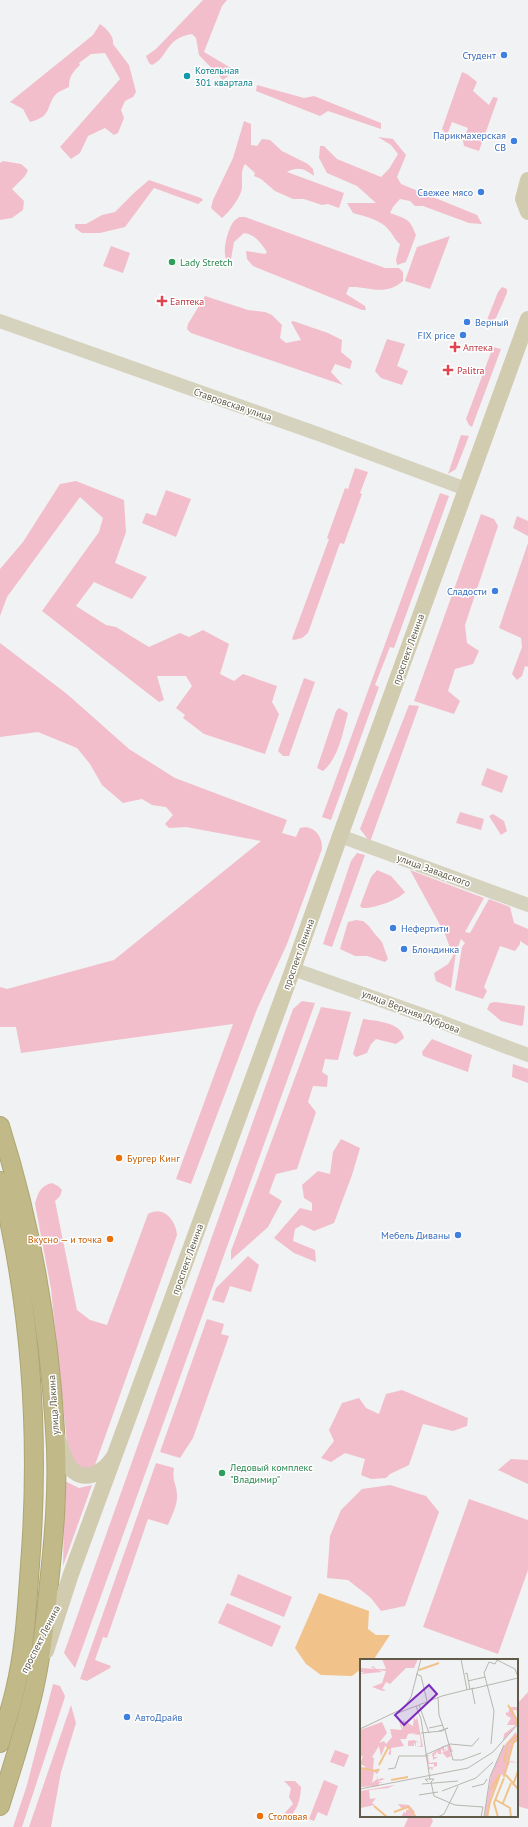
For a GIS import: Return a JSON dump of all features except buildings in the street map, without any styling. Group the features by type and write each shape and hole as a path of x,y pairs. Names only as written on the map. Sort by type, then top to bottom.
{"highway":[{"name":"улица Лакина","path":"0,1126 13,1166 36,1268 50,1370 56,1431 55,1514 58,1588 44,1630 34,1689 0,1806"},
{"name":"улица Лакина","path":"0,1181 22,1288 30,1356 34,1472 34,1516 23,1646 15,1690 0,1743"}],"main road":[{"path":"528,180 523,199 528,212"},
{"name":"проспект Ленина","path":"15,1690 40,1652 58,1588 60,1588 72,1574 528,319"},
{"path":"56,1431 67,1462 76,1473 82,1475 94,1475 101,1472 108,1465 118,1450"},
{"path":"31,1562 39,1580 58,1588"},
{"path":"31,1562 33,1634 40,1652"}],"street":[{"name":"Ставровская улица","path":"0,321 321,435 466,489"},
{"name":"улица Завадского","path":"340,836 528,905"},
{"name":"улица Верхняя Дуброва","path":"293,969 431,1018 528,1055"}],"shaded area":[{"path":"203,0 227,0 222,6 204,52 231,68 231,74 223,80 199,55 196,38 192,34 183,36 172,44 157,62 152,65 149,63 146,56 156,49"},
{"path":"100,24 110,33 113,44 129,65 136,92 133,97 125,101 121,110 124,118 118,133 114,135 105,128 88,136 80,153 71,159 60,147 120,79 105,53 91,54 79,63 80,65 73,72 69,87 57,93 53,97 48,110 43,117 38,120 30,122 23,109 10,102 93,35"},
{"path":"462,72 477,82 473,91 489,105 493,97 498,98 479,151 464,146 463,141 468,128 452,122 447,135 442,129"},
{"path":"257,85 304,98 314,96 381,123 381,129 328,111 320,116 256,91"},
{"path":"244,121 251,124 251,145 257,146 262,139 270,140 282,151 308,164 313,169 314,176 301,169 295,169 287,172 344,193 339,208 328,204 322,205 304,199 293,199 275,191 261,179 254,176 255,173 245,164 242,171 241,192 233,206 222,218 211,208 213,200 233,158"},
{"path":"378,137 393,139 406,155 397,177 401,184 477,215 482,224 469,223 423,206 415,206 410,201 400,199 390,213 407,220 412,226 416,235 406,262 397,265 396,260 400,244 390,231 377,221 353,213 347,203 376,203 357,186 327,173 319,158 320,146 324,146 337,159 381,177 389,169 398,154 391,145"},
{"path":"3,161 21,164 28,170 25,176 12,189 24,201 23,210 12,218 0,220 0,163"},
{"path":"149,180 203,200 198,204 154,188 125,227 100,233 82,233 75,228 75,224 86,224 102,215 115,212"},
{"path":"239,217 245,217 385,268 399,268 403,272 403,281 390,289 384,290 349,287 346,294 365,306 366,310 362,310 253,266 247,259 246,251 265,254 267,252 252,235 244,233 234,242 231,259 228,261 225,254 227,238 234,221"},
{"path":"450,236 430,289 405,281 417,247"},
{"path":"111,246 130,253 123,273 103,266"},
{"path":"502,287 507,289 507,293 496,318 489,322 487,320 498,292"},
{"path":"205,296 248,310 265,312 272,315 282,325 280,338 286,343 301,340 291,322 293,321 328,333 342,340 341,352 352,361 350,369 335,364 331,372 343,385 191,333 187,329 188,324"},
{"path":"387,339 405,344 397,366 408,371 402,385 381,378 375,371"},
{"path":"493,347 501,349 472,427 466,419"},
{"path":"461,435 469,436 456,469 448,474"},
{"path":"355,468 368,472 360,493 362,494 344,544 340,543 308,633 302,638 294,640 292,639 329,539 327,538 345,488 348,489"},
{"path":"76,481 124,500 126,532 115,563 147,577 132,599 94,582 76,606 106,625 116,627 149,647 180,633 189,637 203,630 229,644 220,674 234,681 243,674 277,686 272,702 279,714 265,754 204,734 183,718 185,715 176,708 192,686 186,676 157,676 164,700 159,702 42,611 99,532 103,518 80,497 7,597 0,616 0,569 23,542 60,484"},
{"path":"166,490 191,499 176,537 142,523 146,513 156,516"},
{"path":"440,493 449,496 394,648 390,647 375,685 379,687 331,820 322,817"},
{"path":"481,514 494,519 498,526 465,625 467,643 479,651 473,664 455,669 448,691 460,701 454,714 414,701"},
{"path":"517,516 528,521 528,536 513,528"},
{"path":"528,543 528,667 525,666 522,676 517,680 512,674 522,647 521,638 499,628"},
{"path":"0,643 67,694 129,749 175,778 287,820 282,833 296,837 300,828 305,827 313,829 321,840 322,849 287,944 257,1009 191,1184 176,1179 233,1024 21,1053 16,1027 0,1027 0,987 7,989 114,960 261,841 186,827 169,828 165,824 173,815 166,807 152,805 142,799 123,803 102,785 90,764 77,748 38,732 0,737"},
{"path":"304,678 315,682 289,756 283,756 278,751"},
{"path":"409,705 419,706 370,842 360,829"},
{"path":"339,708 348,713 337,752 323,771 317,768 336,711"},
{"path":"487,768 508,776 502,793 481,785"},
{"path":"460,812 484,819 481,830 456,823"},
{"path":"493,814 504,821 507,831 501,835 489,816"},
{"path":"357,853 365,855 332,947 323,944 351,861"},
{"path":"377,870 391,876 405,892 397,898 385,903 362,908 360,906 371,877"},
{"path":"410,870 484,898 465,932 470,933 489,899 510,907 514,923 528,929 528,946 520,941 520,944 515,951 500,946 484,987 487,991 483,999 455,990 462,947 465,943 461,939 456,952 451,988 436,981 434,973 448,964 453,956 445,934"},
{"path":"356,920 363,921 369,926 382,942 388,959 385,962 367,956 355,956 340,949 348,922"},
{"path":"302,1001 315,1003 75,1668 64,1653 293,1009"},
{"path":"495,1002 525,1006 523,1025 521,1026 501,1021 487,1009 490,1003"},
{"path":"321,1007 351,1012 338,1060 325,1059 322,1072 328,1076 327,1087 313,1086 308,1102 316,1112 297,1169 276,1174 269,1193 282,1201 268,1227 231,1260 231,1251"},
{"path":"363,1019 393,1025 402,1033 404,1038 396,1044 376,1039 371,1044 367,1053 356,1057 353,1054"},
{"path":"432,1039 472,1055 468,1072 423,1056 422,1052"},
{"path":"513,1064 528,1069 528,1083 512,1077"},
{"path":"341,1139 360,1148 352,1175 334,1223 314,1231 302,1225 295,1229 293,1241 315,1250 316,1262 294,1253 274,1238 300,1208 312,1211 312,1203 304,1198 302,1185 318,1171 330,1174 333,1152"},
{"path":"52,1183 62,1190 60,1196 55,1201 77,1310 90,1320 107,1325 148,1214 159,1211 164,1213 174,1224 177,1235 95,1465 90,1469 84,1470 74,1463 67,1443 51,1289 35,1204 40,1190"},
{"path":"248,1256 259,1265 251,1292 230,1286 224,1303 212,1300 216,1288"},
{"path":"207,1319 224,1324 221,1334 229,1336 193,1438 180,1458 160,1452"},
{"path":"402,1390 468,1418 467,1426 453,1431 423,1424 409,1465 390,1474 386,1478 371,1479 361,1475 365,1459 345,1453 331,1462 321,1458 334,1441 329,1430 342,1403 359,1398 366,1408 379,1414 386,1394"},
{"path":"511,1459 528,1460 528,1484 498,1470"},
{"path":"156,1463 174,1468 173,1476 177,1490 177,1502 168,1525 148,1519 107,1638 103,1637 95,1660 111,1666 110,1668 87,1681 80,1679"},
{"path":"65,1481 79,1488 92,1485 63,1566"},
{"path":"390,1485 426,1496 439,1512 405,1606 381,1611 371,1598 348,1580 327,1578 330,1536 341,1510 362,1489"},
{"path":"469,1499 528,1520 528,1570 498,1654 423,1627"},
{"path":"238,1574 292,1597 284,1617 230,1595"},
{"path":"319,1593 369,1611 368,1629 376,1635 390,1635 374,1659 360,1659 360,1670 352,1676 321,1675 306,1664 295,1648"},
{"path":"227,1603 281,1626 272,1647 218,1623"},
{"path":"53,1684 60,1686 65,1696 64,1700 22,1827 13,1827 27,1785"},
{"path":"528,1692 528,1809 518,1806 518,1703"},
{"path":"71,1705 76,1723 61,1772 51,1827 29,1827"},
{"path":"335,1750 349,1755 344,1767 330,1762"},
{"path":"324,1780 338,1786 327,1816 318,1812 314,1821 309,1819"},
{"path":"284,1781 295,1781 301,1787 300,1798 297,1806 286,1822 282,1816 293,1804 289,1797 291,1788"},
{"path":"409,1817 431,1817 433,1821 430,1827 404,1827"}],"place":[{"name":"Студент","path":"504,55"},
{"name":"Котельная 301 квартала","path":"187,76"},
{"name":"Парикмахерская СВ","path":"514,141"},
{"name":"Свежее мясо","path":"481,192"},
{"name":"Lady Stretch","path":"172,262"},
{"name":"Еаптека","path":"162,301"},
{"name":"Верный","path":"467,322"},
{"name":"FIX price","path":"463,335"},
{"name":"Аптека","path":"455,347"},
{"name":"Palitra","path":"448,370"},
{"name":"Сладости","path":"495,591"},
{"name":"Нефертити","path":"393,928"},
{"name":"Блондинка","path":"404,949"},
{"name":"Бургер Кинг","path":"119,1158"},
{"name":"Мебель Диваны","path":"458,1235"},
{"name":"Вкусно — и точка","path":"110,1239"},
{"name":"Ледовый комплекс \"Владимир\"","path":"222,1473"},
{"name":"АвтоДрайв","path":"127,1717"},
{"name":"Столовая","path":"260,1816"}]}
